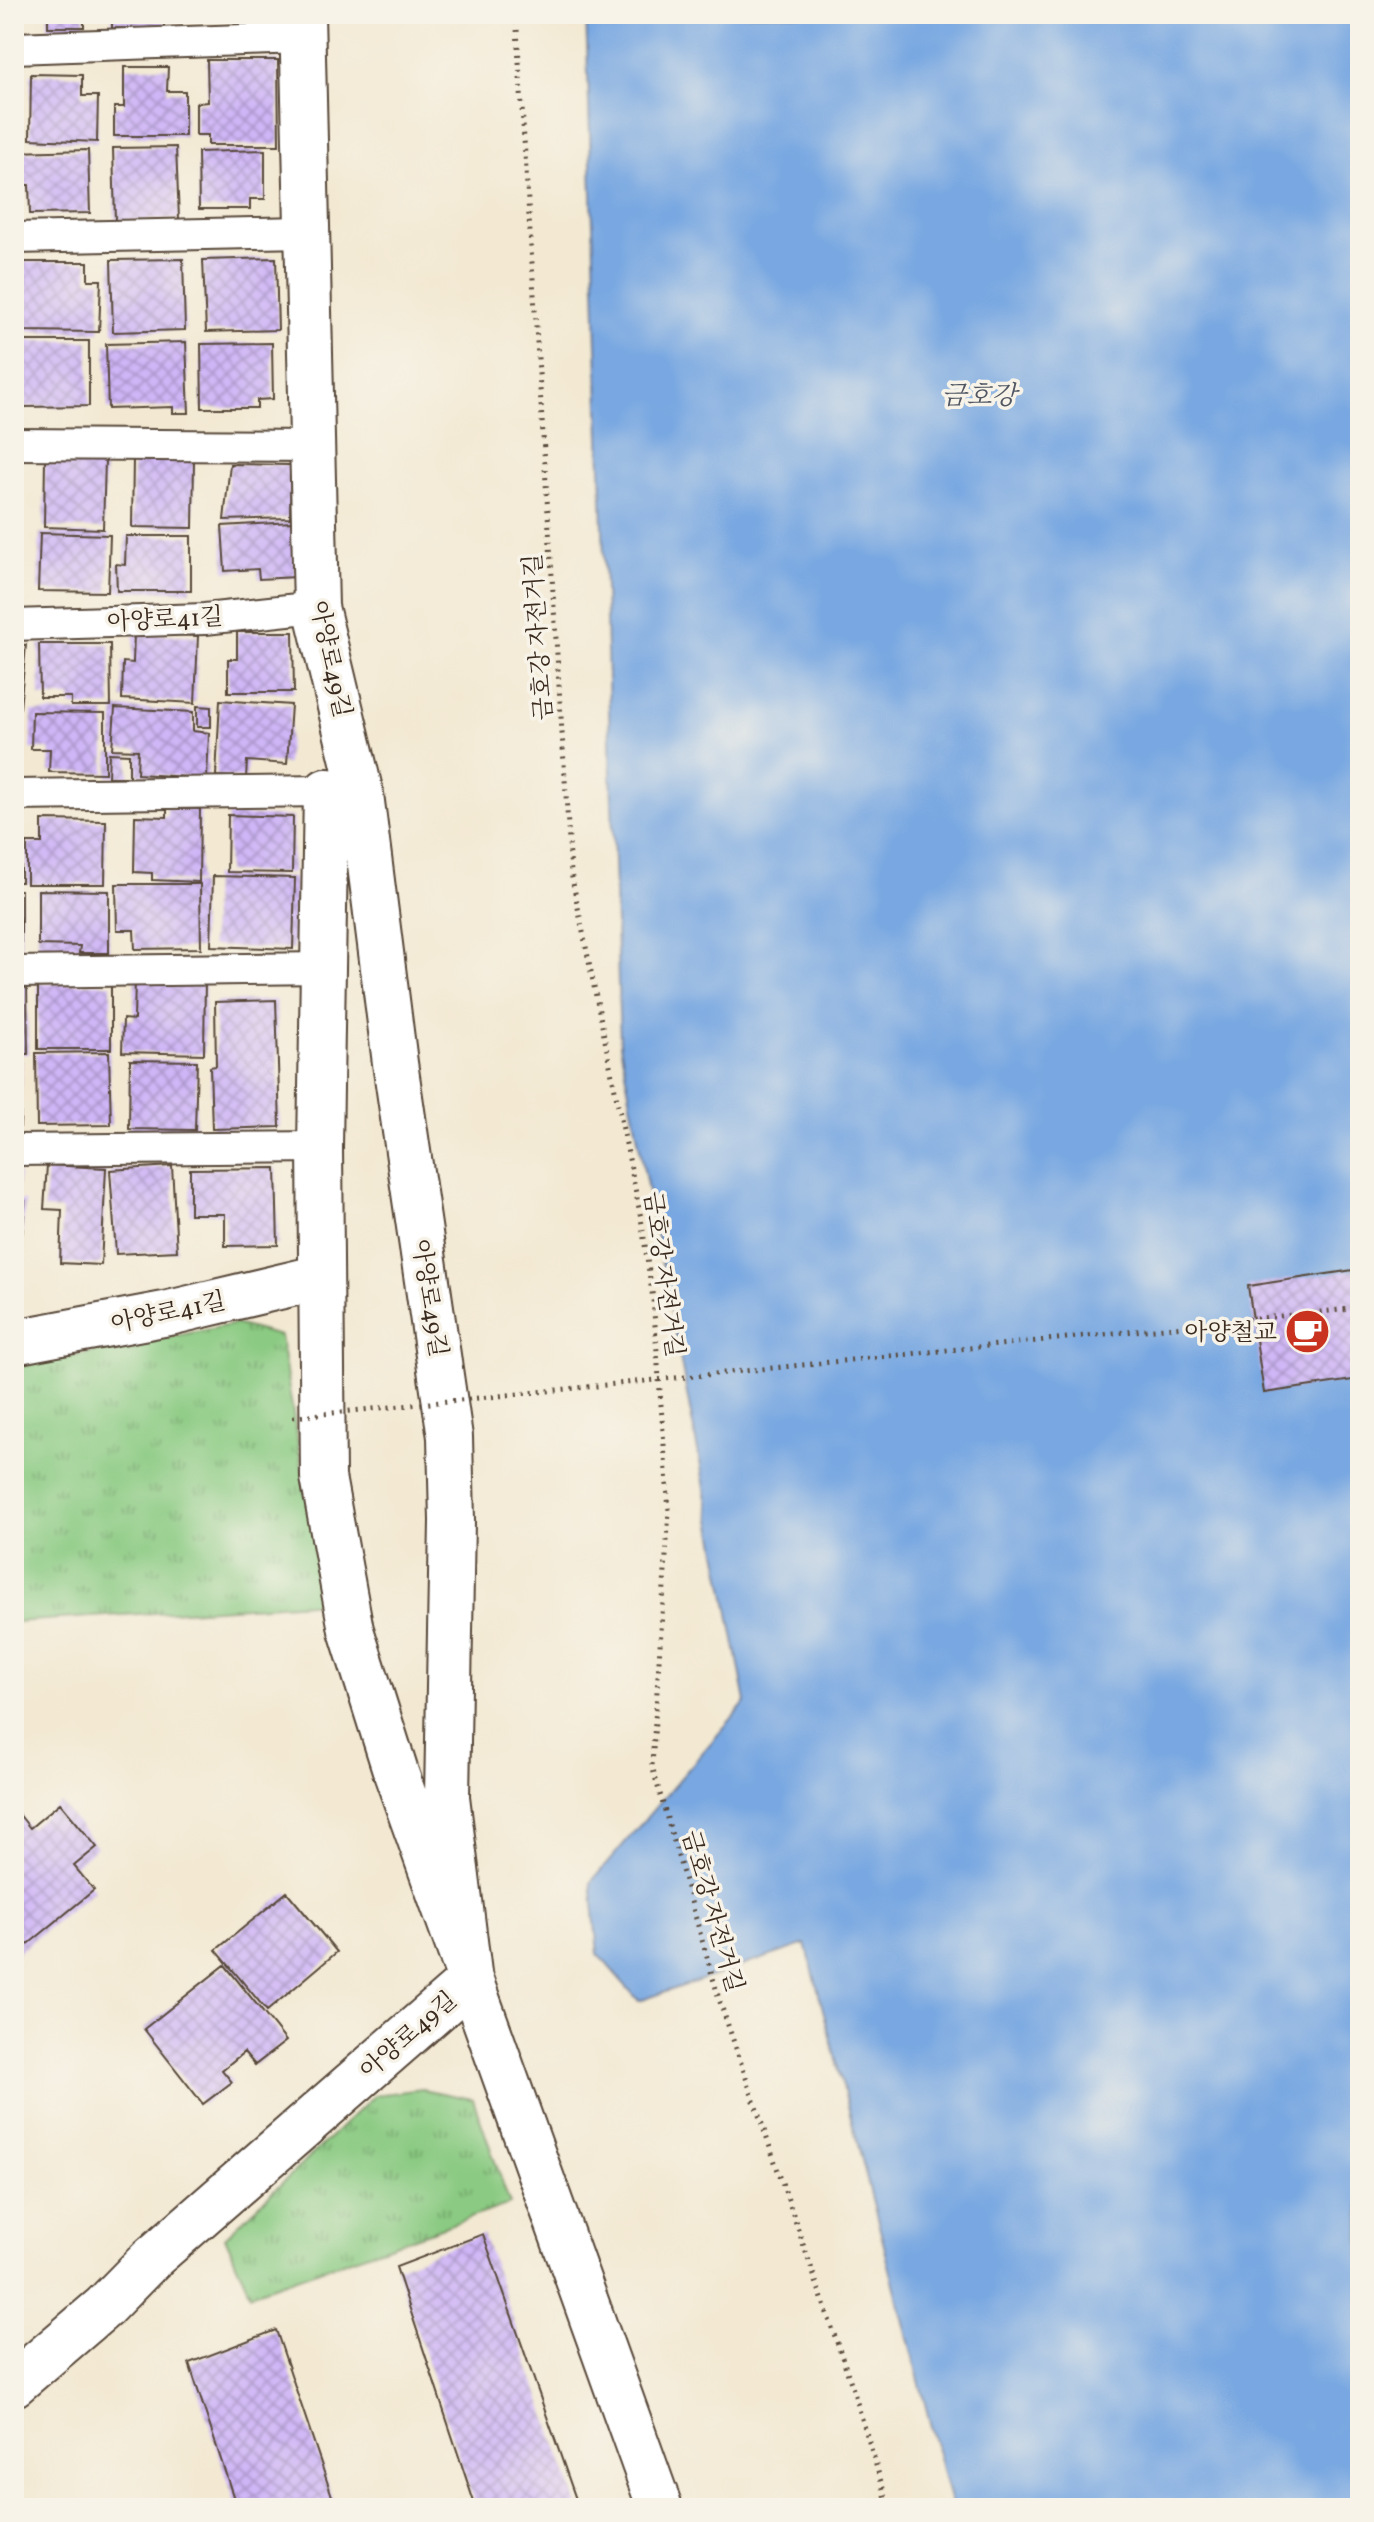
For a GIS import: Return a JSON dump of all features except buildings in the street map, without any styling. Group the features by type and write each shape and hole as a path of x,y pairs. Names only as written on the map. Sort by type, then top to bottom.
{"street":[{"name":"아양로49길","path":"14,2384 104,2307 151,2259 470,1981 447,1797 452,1521 450,1437 395,1063 344,793 316,607 302,26"},
{"path":"344,793 325,968 320,1147 321,1277 323,1477 351,1630 396,1773 660,2508"},
{"name":"아양로41길","path":"14,1342 169,1313 321,1277"}],"lane":[{"path":"14,48 302,26"},
{"path":"14,238 305,232"},
{"path":"14,444 312,446"},
{"name":"아양로41길","path":"14,625 205,619 316,607"},
{"path":"14,795 344,793"},
{"path":"14,972 325,968"},
{"path":"14,1150 320,1147"}],"path":[{"name":"금호강 자전거길","path":"516,14 571,873 641,1218 657,1344 669,1511 652,1766 719,1999 852,2386 889,2508"},
{"path":"293,1417 1360,1308"}],"green space":[{"path":"235,1324 280,1336 325,1602 14,1622 14,1368"},
{"path":"422,2089 473,2099 510,2204 250,2294 225,2237 375,2095"}],"water":[{"name":"금호강","path":"586,14 1360,14 1360,2508 952,2508 806,1944 639,2001 598,1954 591,1882 746,1702 620,1045"}],"place":[{"name":"아양철교","path":"1308,1332"}]}
